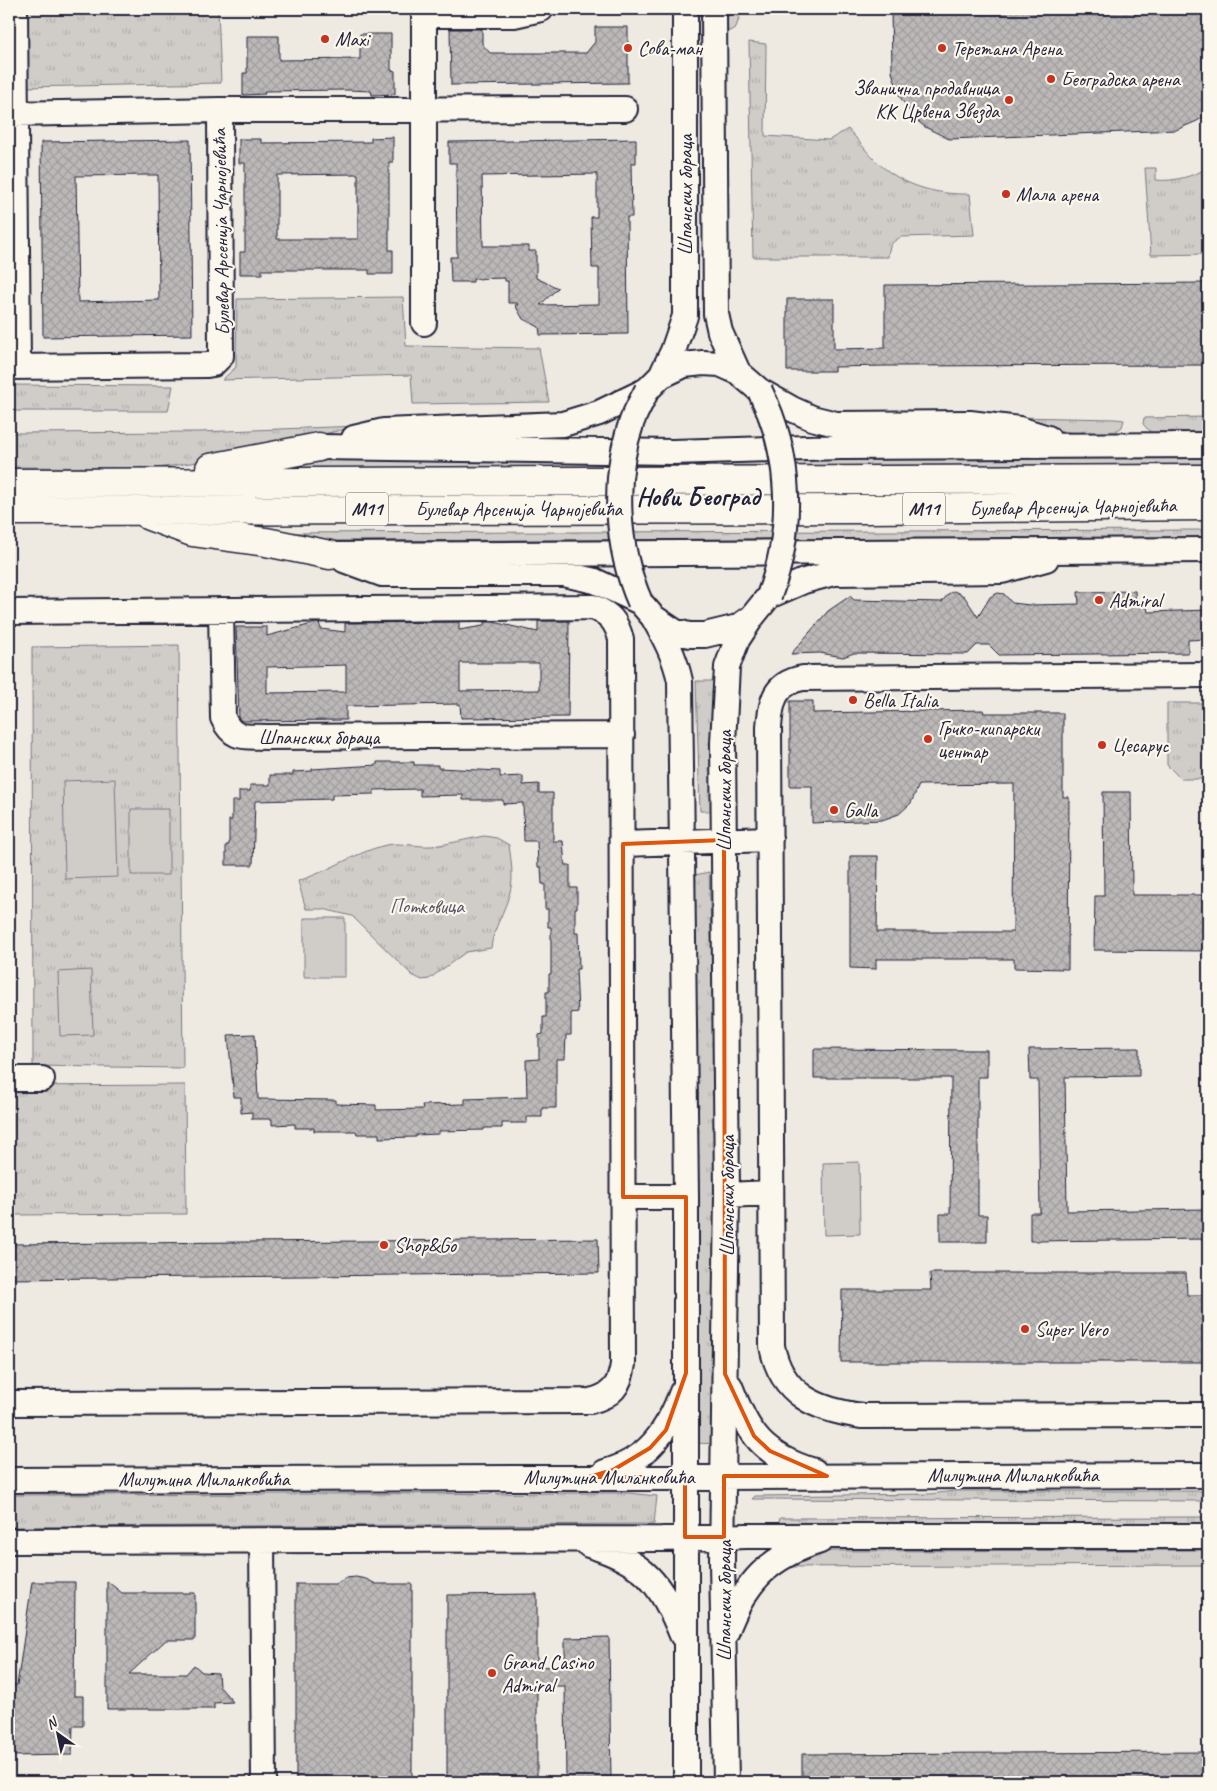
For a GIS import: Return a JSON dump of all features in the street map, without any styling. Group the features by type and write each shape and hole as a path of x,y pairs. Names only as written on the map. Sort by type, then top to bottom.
{"highway":[{"path":"122,482 242,463 319,447"},
{"name":"Булевар Арсенија Чарнојевића","path":"9,482 1208,479"},
{"name":"Булевар Арсенија Чарнојевића","path":"9,511 868,509 1208,506"},
{"path":"133,510 192,532 266,542 330,555"}],"street":[{"name":"Булевар Арсенија Чарнојевића","path":"15,9 12,114 13,366 207,365 213,364 222,356 220,110"},
{"path":"424,323 424,12 514,15 540,9"},
{"name":"Шпанских бораца","path":"685,9 684,316 673,351 632,420 619,481 625,548 633,586 672,651 680,681 686,1197 686,1782"},
{"name":"Шпанских бораца","path":"714,9 716,314 720,332 738,372"},
{"name":"Булевар Арсенија Чарнојевића","path":"12,114 220,110 625,108"},
{"path":"319,447 384,431 563,424 599,413 684,365 693,364 720,364 738,372 760,391 812,418 836,424 970,423 1020,429 1069,445"},
{"path":"330,555 382,574 564,574 596,581 646,609 674,631 689,635 704,635 738,627 752,617 769,596 781,556 786,514 786,486 775,427 760,391"},
{"path":"319,447 673,452 841,447 1208,445"},
{"path":"330,555 1208,550"},
{"path":"769,596 804,581 834,573 1002,571 1078,551"},
{"path":"9,612 593,607 607,613 617,624 621,639 623,844 623,1364 620,1380 612,1391 590,1401 9,1402"},
{"name":"Шпанских бораца","path":"221,610 223,718 228,730 235,735 267,737 622,735"},
{"name":"Шпанских бораца","path":"726,1782 723,1642 727,1195 724,840 725,681 734,647 752,617"},
{"path":"1208,675 823,677 796,679 779,691 771,705 770,839 770,1193 774,1356 786,1379 803,1397 816,1405 836,1413 862,1416 1208,1415"},
{"path":"623,844 770,839"},
{"path":"9,1079 42,1079"},
{"path":"727,1195 770,1193"},
{"path":"623,1197 686,1197"},
{"path":"589,1477 619,1467 650,1448 666,1430 681,1393 686,1374"},
{"path":"725,1374 744,1420 754,1436 770,1451 804,1468 828,1476"},
{"name":"Милутина Миланковића","path":"9,1480 1208,1475"},
{"path":"723,1642 740,1602 762,1570 783,1555 838,1536"},
{"path":"9,1542 838,1536 1208,1536"},
{"path":"571,1539 622,1557 654,1580 670,1607 686,1646"},
{"path":"262,1541 264,1782"}],"highlighted area":[{"path":"724,840 725,1374 754,1436 770,1451 827,1476 724,1476 724,1537 685,1537 685,1477 589,1477 613,1470 650,1448 666,1430 686,1373 686,1197 623,1197 623,844"}],"green space":[{"path":"26,9 218,9 221,83 25,87"},
{"path":"738,9 739,19 736,27 730,31 722,30 724,19"},
{"path":"749,42 766,44 765,136 829,140 848,129 886,170 908,183 932,191 970,194 974,235 901,237 891,245 888,257 753,257"},
{"path":"1145,168 1156,168 1156,180 1170,180 1196,174 1208,168 1208,254 1151,255"},
{"path":"403,297 406,346 539,348 549,402 413,404 411,375 222,380 236,367 237,299"},
{"path":"9,385 173,386 168,411 9,411"},
{"path":"965,416 1124,420 1122,427 1112,434 1094,436"},
{"path":"1208,417 1208,435 1152,434 1143,424 1144,418"},
{"path":"359,426 210,460 158,468 9,467 9,433 200,432"},
{"path":"1208,453 1208,464 269,468 327,456"},
{"path":"1208,530 1208,537 328,541 262,533"},
{"path":"179,645 183,1068 33,1066 32,647"},
{"path":"696,681 716,681 716,811 700,811"},
{"path":"1167,703 1208,703 1208,779 1181,779 1167,765"},
{"path":"115,779 118,877 65,879 63,781"},
{"path":"131,809 169,809 169,875 131,875"},
{"name":"Потковица","path":"484,836 497,838 509,845 512,869 510,892 494,934 491,948 466,952 429,979 422,980 412,975 352,916 323,909 306,909 298,881 371,849 400,844 432,846"},
{"path":"709,872 715,1051 716,1444 694,1443 695,875"},
{"path":"304,918 345,918 345,977 304,977"},
{"path":"91,970 93,1035 60,1036 58,972"},
{"path":"185,1085 186,1214 9,1215 9,1086"},
{"path":"859,1162 860,1234 824,1235 823,1163"},
{"path":"955,1491 1208,1491 1208,1501 752,1499 755,1496 930,1494"},
{"path":"628,1493 657,1496 654,1524 9,1527 9,1495"},
{"path":"1208,1517 1208,1524 820,1525 782,1524 779,1522 780,1518"},
{"path":"1208,1550 1208,1565 776,1567 803,1555 833,1551"}],"building":[{"name":"Београдска арена","path":"891,9 1208,9 1208,114 1176,130 949,139 925,127 915,119 900,97 892,72"},
{"path":"595,27 628,27 628,83 451,85 450,29 482,29 482,44 490,53 586,53 595,42"},
{"path":"360,34 391,34 391,70 395,71 395,94 372,95 371,91 348,90 264,91 265,94 243,95 243,73 247,73 247,36 279,36 279,60 360,59"},
{"path":"393,137 393,162 389,162 389,250 393,250 393,274 369,274 369,270 262,270 262,274 240,274 240,252 245,252 245,163 239,163 239,139 261,139 261,143 371,142 371,138","holes":["358,174 358,239 277,239 277,175"]},
{"path":"636,139 636,163 631,163 632,217 627,217 628,334 540,335 539,327 523,319 515,305 518,305 517,303 508,303 508,281 505,281 505,278 473,279 473,282 451,282 450,257 457,257 456,163 449,163 449,142","holes":["597,174 597,217 591,217 592,268 599,268 599,304 540,305 558,288 536,278 536,251 529,251 529,246 483,246 482,176"]},
{"path":"190,140 192,335 43,337 41,142","holes":["158,175 159,300 78,302 76,176"]},
{"path":"1208,283 1208,365 885,366 834,367 834,371 787,371 787,299 834,299 834,349 885,348 885,285"},
{"path":"954,591 964,596 978,617 990,597 998,593 1004,594 1012,603 1030,605 1079,604 1078,592 1135,591 1136,606 1147,606 1148,612 1208,610 1208,639 1188,640 1188,653 999,655 989,645 977,645 968,654 854,653 843,657 820,653 791,654 828,611 850,596 854,600 942,602 948,594"},
{"path":"538,621 569,621 568,717 461,718 460,704 346,706 346,720 242,721 239,719 236,627 267,627 267,636 316,623 319,623 321,629 345,632 345,623 459,622 459,630 483,626 485,622 493,622 538,632","holes":["460,663 539,663 539,690 460,691","346,665 346,692 267,693 267,667"]},
{"path":"790,701 813,701 813,713 983,710 984,713 1063,713 1063,797 1069,797 1068,969 1014,968 1014,959 876,959 876,969 850,968 850,856 878,856 877,932 1013,932 1014,784 919,785 911,803 899,814 882,820 812,823 812,786 790,786"},
{"path":"377,762 414,762 414,765 438,765 438,768 500,771 500,777 523,776 523,785 539,784 539,793 553,793 553,841 563,841 565,865 570,865 570,888 577,888 575,933 578,933 579,969 576,969 578,1012 571,1013 571,1035 566,1035 565,1059 556,1059 556,1108 542,1108 542,1117 527,1117 527,1123 502,1123 502,1128 439,1131 439,1134 416,1135 416,1137 379,1138 379,1134 357,1134 356,1131 314,1131 314,1128 295,1128 295,1124 272,1125 272,1119 252,1119 252,1112 241,1113 241,1097 234,1097 228,1035 255,1034 258,1099 336,1100 336,1104 376,1105 376,1110 423,1109 422,1105 465,1104 465,1099 527,1097 526,1060 539,1059 539,1035 543,1034 543,1017 546,1017 546,992 549,992 549,974 551,974 551,927 548,927 548,909 545,909 545,884 542,884 541,867 538,867 537,841 524,841 523,803 503,804 503,800 463,800 463,795 420,796 420,789 374,790 374,794 332,795 332,799 255,801 253,865 226,865 226,845 229,845 229,820 232,820 232,801 239,801 239,791 250,791 250,785 270,785 270,775 293,775 293,772 312,771 312,769 377,765"},
{"path":"1103,792 1131,792 1132,895 1208,895 1208,951 1094,950 1095,896 1104,896"},
{"path":"1139,1048 1139,1076 1065,1077 1067,1211 1208,1209 1208,1239 1030,1241 1030,1213 1040,1213 1038,1080 1030,1080 1029,1049"},
{"path":"814,1049 987,1050 987,1077 978,1077 978,1215 987,1215 987,1242 940,1242 940,1214 950,1214 951,1078 814,1078"},
{"path":"598,1239 599,1273 9,1279 9,1244"},
{"name":"Super Vero","path":"930,1273 1186,1273 1187,1295 1208,1295 1208,1362 841,1362 842,1290 931,1290"},
{"path":"356,1577 376,1584 412,1584 412,1782 296,1782 296,1584 336,1584 345,1578"},
{"path":"107,1581 122,1593 195,1593 195,1640 166,1640 129,1674 186,1674 194,1665 202,1672 218,1673 219,1686 233,1702 214,1703 214,1709 107,1709"},
{"path":"32,1582 75,1582 74,1696 83,1696 83,1726 73,1726 72,1755 9,1756 9,1684 17,1685"},
{"name":"Grand Casino Admiral","path":"537,1594 537,1667 565,1666 565,1638 609,1637 611,1782 566,1782 565,1686 537,1686 537,1782 447,1782 447,1595"},
{"path":"1208,1752 1208,1782 802,1782 802,1754"}],"place":[{"name":"Maxi","path":"325,39"},
{"name":"Сова-ман","path":"628,48"},
{"name":"Теретана Арена","path":"942,48"},
{"name":"Београдска арена","path":"1051,79"},
{"name":"Званична продавница КК Црвена Звезда","path":"1009,100"},
{"name":"Мала арена","path":"1006,194"},
{"name":"Admiral","path":"1099,600"},
{"name":"Bella Italia","path":"853,700"},
{"name":"Грчко-кипарски центар","path":"928,739"},
{"name":"Цесарус","path":"1102,745"},
{"name":"Galla","path":"834,810"},
{"name":"Shop&Go","path":"384,1245"},
{"name":"Super Vero","path":"1025,1329"},
{"name":"Grand Casino Admiral","path":"492,1673"}],"district":[{"name":"Нови Београд","path":"698,497"}]}
